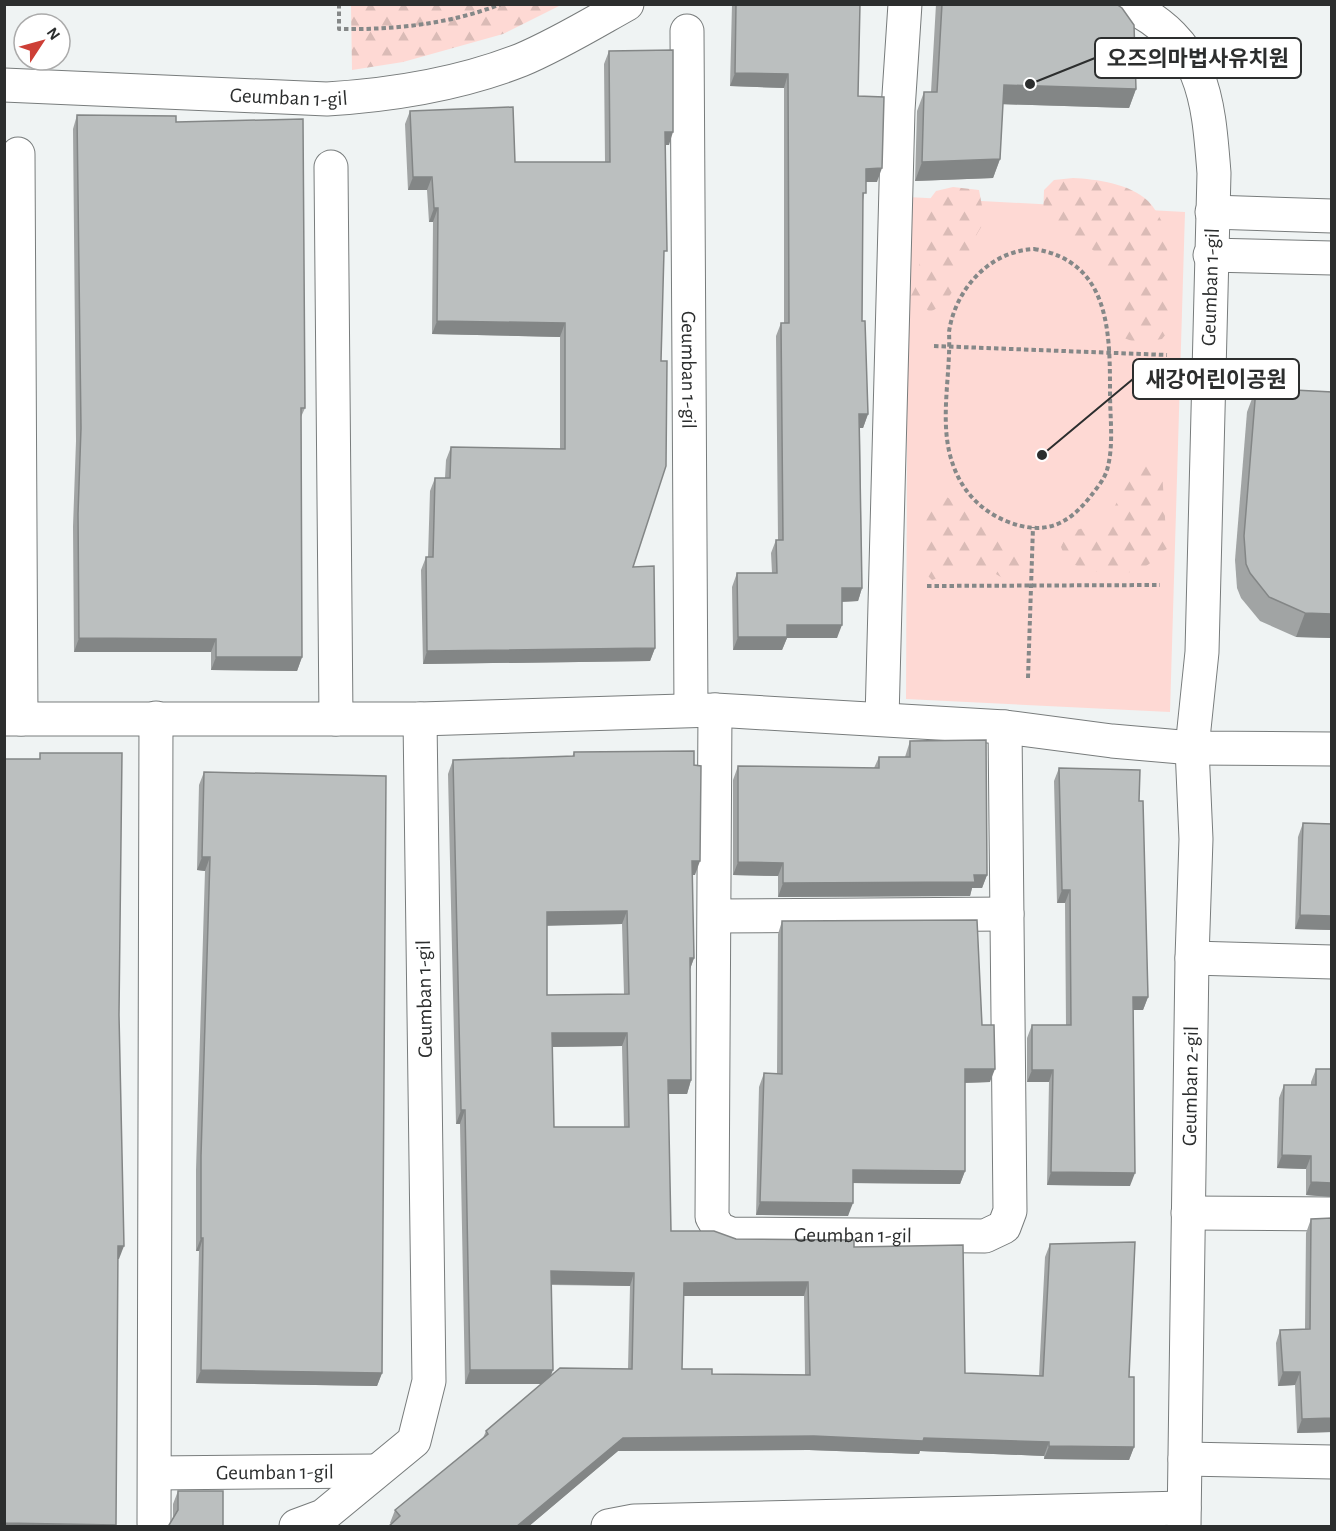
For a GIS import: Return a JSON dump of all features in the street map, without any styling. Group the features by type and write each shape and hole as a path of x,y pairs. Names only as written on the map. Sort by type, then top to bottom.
{"street":[{"name":"Geumban 1-gil","path":"4,85 327,99 375,96 419,88 521,60 627,4"},
{"path":"882,719 898,110 905,4"},
{"name":"Geumban 1-gil","path":"1126,4 1142,12 1167,32 1186,53 1202,81 1209,118 1214,173 1210,255 1202,652 1192,748"},
{"name":"Geumban 1-gil","path":"687,31 703,710 715,916 712,1217 719,1229 731,1234 985,1236 1004,1227 1010,1211 1005,727"},
{"path":"18,154 13,719 420,718 703,710 1005,727 1112,741 1192,748 1332,750"},
{"path":"331,167 336,719"},
{"path":"1212,212 1332,216"},
{"path":"1210,255 1332,258"},
{"path":"154,1523 156,718"},
{"name":"Geumban 1-gil","path":"155,1473 376,1472 414,1441 429,1381 420,718"},
{"name":"Geumban 2-gil","path":"608,1527 634,1521 1184,1517 1192,958 1196,839 1192,748"},
{"path":"715,916 1007,914"},
{"path":"1192,958 1332,962"},
{"path":"1188,1213 1332,1214"},
{"path":"1185,1459 1332,1462"},
{"path":"296,1527 323,1516 376,1472"}],"path":[{"path":"339,4 339,29 385,30 482,12 501,4"},
{"path":"1034,249 1061,255 1085,276 1106,316 1110,353 1110,452 1107,471 1099,485 1069,520 1053,526 1033,527 1015,524 976,505 957,473 946,435 951,316 960,297 975,278 1002,257 1020,250 1034,249"},
{"path":"950,346 1177,355"},
{"path":"1028,678 1033,527"},
{"path":"922,586 1170,585"}],"green space":[{"path":"351,4 561,5 503,34 403,62 352,70"},
{"path":"1073,178 1113,184 1141,195 1154,208 1170,236 1166,259 1174,324 1162,339 1137,343 1124,338 1125,316 1122,297 1116,279 1106,264 1079,239 1043,220 1044,190 1054,180"},
{"path":"953,187 979,190 985,222 977,233 957,284 941,305 930,312 911,296 918,282 924,207 936,191"},
{"path":"908,197 1185,212 1170,712 906,699"},
{"path":"1132,463 1147,464 1162,471 1167,549 1142,568 1123,573 1102,573 1075,565 1068,560 1062,550 1064,541 1075,531 1097,528 1103,522 1120,497 1124,474"},
{"path":"939,493 978,521 993,528 994,541 1008,540 1018,545 1023,575 1009,582 991,571 963,569 932,580 924,572 925,543 920,510 928,496"}],"building":[{"path":"736,4 860,4 858,96 884,97 882,168 866,169 866,193 863,193 862,321 865,321 868,414 859,414 862,588 842,588 842,625 787,625 787,637 738,637 737,573 777,573 776,540 783,540 781,323 789,323 788,74 735,73"},
{"path":"942,4 1116,4 1122,8 1134,25 1136,89 1004,85 1000,159 922,162 924,92 937,92"},
{"path":"673,50 673,132 665,132 667,251 664,251 661,361 667,361 666,466 633,567 654,566 655,648 427,651 426,557 433,557 435,478 450,478 451,447 565,449 565,323 437,321 438,208 434,208 432,177 413,177 410,111 513,107 515,162 610,162 609,51"},
{"path":"77,115 176,116 176,122 303,119 305,408 301,408 302,657 216,657 216,639 79,638 78,514 81,428"},
{"path":"1256,388 1332,392 1332,614 1305,613 1269,597 1250,573 1246,564 1244,536"},
{"path":"986,740 987,875 974,875 975,882 783,883 783,863 738,862 738,766 879,768 879,757 910,757 910,741"},
{"path":"694,751 694,765 701,766 700,861 692,861 694,958 690,958 691,1080 668,1080 671,1231 714,1231 736,1239 854,1240 854,1247 963,1245 965,1373 1043,1376 1050,1244 1135,1242 1129,1377 1134,1377 1134,1447 1049,1446 1049,1442 924,1438 923,1441 814,1436 623,1438 516,1527 388,1527 400,1516 395,1510 488,1434 486,1431 560,1368 632,1369 634,1273 551,1271 553,1370 470,1370 465,1110 461,1110 453,760 574,756 574,752","holes":["627,911 629,994 547,995 547,912","552,1033 627,1033 629,1127 554,1127","808,1282 810,1375 712,1374 712,1369 682,1369 684,1283"]},
{"path":"40,753 122,753 119,1015 124,1246 118,1246 116,1525 4,1523 4,759 40,759"},
{"path":"1059,768 1140,770 1139,801 1143,801 1148,997 1133,997 1135,1173 1051,1172 1053,1070 1032,1070 1032,1025 1071,1025 1070,890 1062,890"},
{"path":"204,772 386,776 382,1373 201,1370 203,1238 201,1238 201,1156 210,857 202,857"},
{"path":"1303,823 1332,824 1332,916 1300,915"},
{"path":"977,920 982,1025 994,1025 995,1069 965,1069 965,1171 853,1170 853,1203 760,1202 764,1073 782,1074 782,921"},
{"path":"1316,1069 1332,1069 1332,1183 1311,1182 1311,1156 1282,1155 1284,1085 1316,1085"},
{"path":"1332,1218 1332,1418 1302,1419 1300,1372 1283,1372 1280,1330 1310,1329 1311,1219"},
{"path":"178,1491 223,1491 223,1527 170,1527 178,1510"}],"place":[{"name":"오즈의마법사유치원","path":"1030,84"},
{"name":"새강어린이공원","path":"1042,455"}]}
